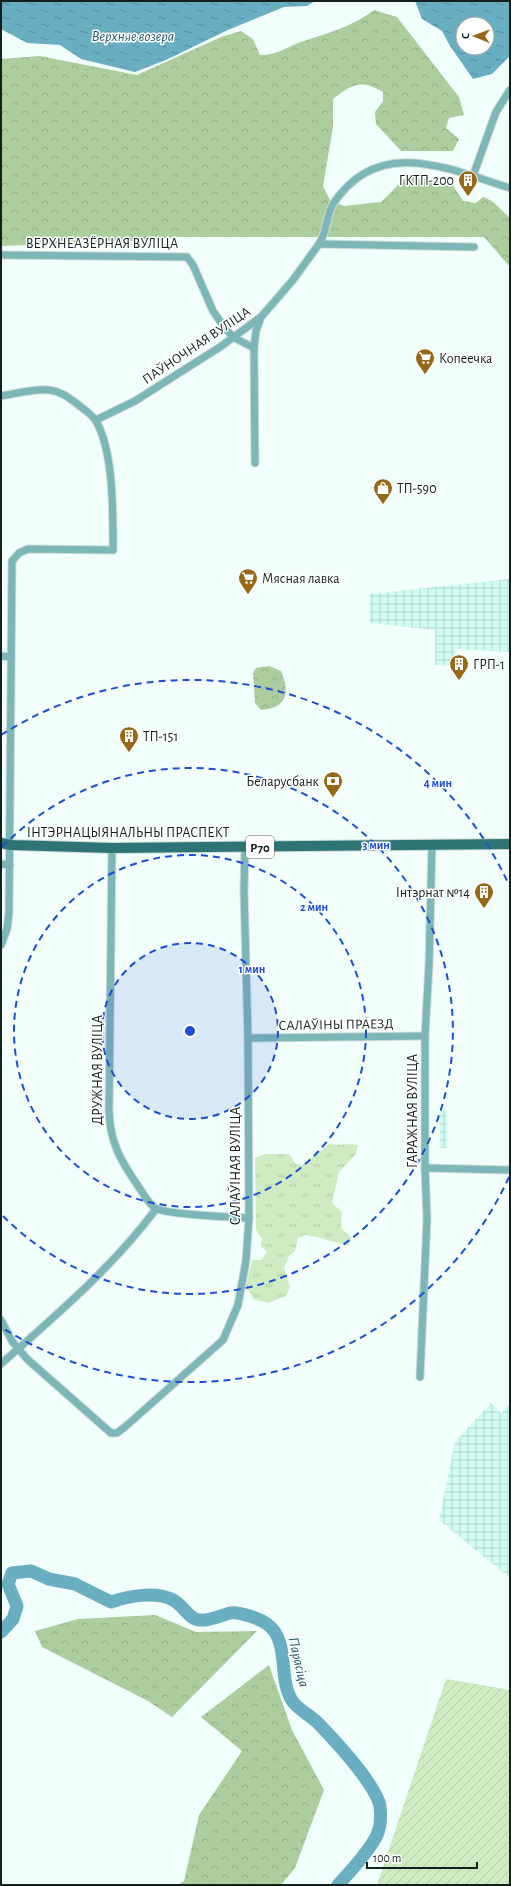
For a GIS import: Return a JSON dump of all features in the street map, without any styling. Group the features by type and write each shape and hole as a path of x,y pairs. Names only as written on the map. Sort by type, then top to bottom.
{"main road":[{"name":"ІНТЭРНАЦЫЯНАЛЬНЫ ПРАСПЕКТ","path":"6,844 112,848 510,844"}],"street":[{"path":"473,176 496,112 510,90"},
{"name":"ПАЎНОЧНАЯ ВУЛІЦА","path":"96,420 135,401 262,317 293,280 319,244 333,205 349,186 367,173 386,164 408,161 426,163 510,188"},
{"path":"319,244 474,248"},
{"name":"ВЕРХНЕАЗЁРНАЯ ВУЛІЦА","path":"1,255 187,257 193,265 214,311 233,337 254,348"},
{"path":"255,463 254,348 256,331 262,317"},
{"path":"1,396 47,389 57,391 96,420 104,445 107,462 112,508 113,550 33,549 19,553 14,557 11,565 11,657 6,844 10,865 7,929 1,945"},
{"path":"1,656 11,657"},
{"name":"ГАРАЖНАЯ ВУЛІЦА","path":"420,1377 427,1220 425,1168 425,1036 429,965 432,845"},
{"name":"САЛАЎІНАЯ ВУЛІЦА","path":"18,1349 92,1418 111,1433 117,1434 223,1340 238,1305 246,1261 249,1218 248,1038 244,890 245,847"},
{"name":"ДРУЖНАЯ ВУЛІЦА","path":"112,848 110,1130 114,1146 126,1168 156,1209"},
{"path":"1,864 10,865"},
{"name":"САЛАЎІНЫ ПРАЕЗД","path":"248,1038 425,1036"},
{"path":"425,1168 510,1170"},
{"path":"1,1364 85,1290 134,1239 156,1209 190,1214 249,1218"},
{"path":"1,1320 18,1349"}],"shaded area":[{"path":"510,579 510,652 455,649 455,666 435,665 435,630 370,623 370,594"},
{"path":"440,1110 447,1110 447,1148 440,1148"},
{"path":"491,1403 501,1413 510,1404 510,1578 439,1520 455,1442"}],"green space":[{"path":"374,10 397,17 459,97 464,115 449,118 446,128 459,139 453,151 401,151 376,124 375,112 383,101 383,92 363,85 351,87 333,99 333,127 323,186 330,200 344,206 381,202 407,176 452,184 463,201 476,203 483,197 492,201 510,218 510,267 484,237 176,237 133,241 1,246 1,59 40,56 137,75 221,37 241,31 253,39 260,55 276,53 298,43 346,26"},
{"path":"269,666 281,671 286,690 284,699 281,703 277,706 261,710 255,703 253,673 256,668"},
{"path":"329,1144 358,1145 356,1154 339,1172 332,1203 342,1212 341,1228 352,1238 348,1246 307,1235 298,1238 295,1251 289,1256 284,1268 290,1287 286,1296 268,1303 253,1299 246,1285 252,1260 261,1260 267,1252 261,1246 262,1238 256,1230 255,1158 264,1154 289,1154 296,1164 302,1165"},
{"path":"155,1615 196,1632 257,1631 172,1717 148,1701 42,1647 35,1631 78,1619"},
{"path":"269,1665 292,1730 324,1790 295,1868 281,1885 178,1885 184,1881 199,1815 242,1751 201,1717"},
{"path":"446,1679 510,1690 510,1885 377,1885"}],"water":[{"name":"Верхняе возера","path":"1,1 315,1 307,6 284,7 228,30 168,59 135,72 81,59 60,45 27,43 1,29"},
{"path":"415,1 510,1 510,56 492,74 473,79 457,56 495,56 495,16 455,16 455,53 442,31 422,19"}],"waterway":[{"name":"Парасіца","path":"1,1632 13,1619 17,1606 8,1584 12,1573 31,1571 49,1579 75,1584 111,1602 134,1596 159,1596 173,1600 195,1619 211,1619 230,1613 239,1613 267,1624 274,1631 279,1640 282,1650 288,1693 293,1702 298,1708 319,1724 343,1750 368,1782 379,1802 380,1826 377,1835 362,1858 338,1885"},
{"name":"Парасіца","path":"1,1585 8,1584"}],"place":[{"name":"ГКТП-200","path":"468,197"},
{"name":"Копеечка","path":"425,375"},
{"name":"ТП-590","path":"383,505"},
{"name":"Мясная лавка","path":"248,595"},
{"name":"ГРП-1","path":"459,681"},
{"name":"ТП-151","path":"129,753"},
{"name":"Беларусбанк","path":"333,798"},
{"name":"Інтэрнат №14","path":"484,909"}]}
